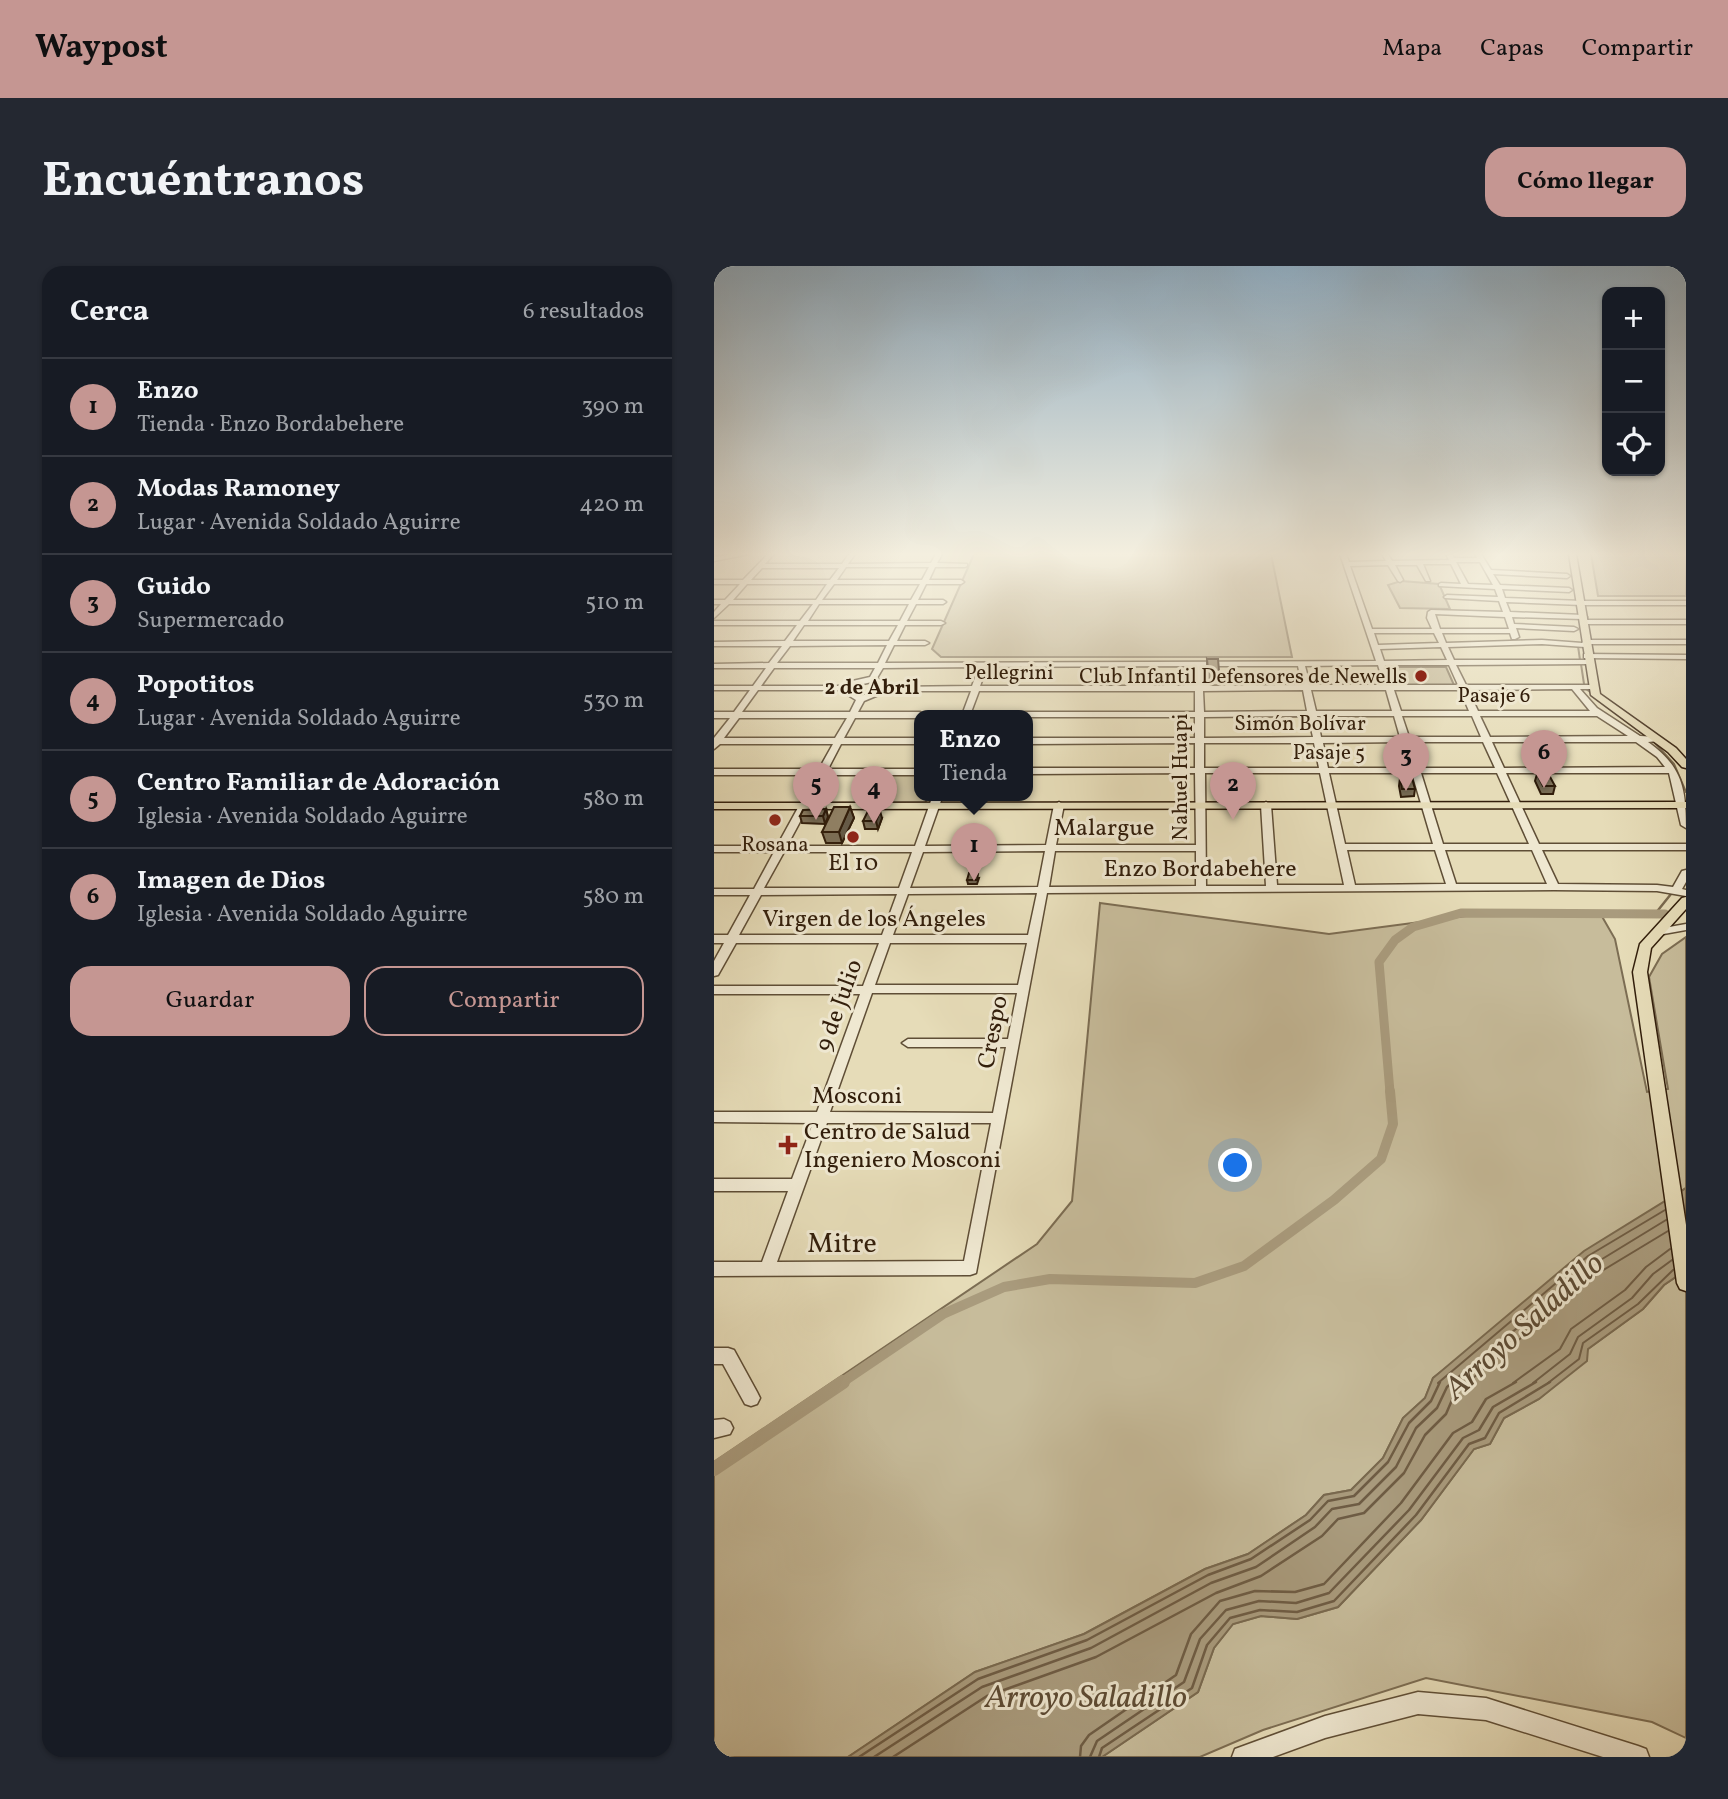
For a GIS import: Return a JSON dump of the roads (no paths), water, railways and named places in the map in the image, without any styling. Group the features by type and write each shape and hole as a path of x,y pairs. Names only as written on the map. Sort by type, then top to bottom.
{"main road":[{"path":"1583,624 1584,667 1596,695 1656,739 1686,765"},
{"path":"714,808 935,803 1058,807 1684,806"},
{"path":"1681,903 1645,947 1640,972 1686,1283"}],"street":[{"path":"715,743 802,624"},
{"path":"714,688 844,688 873,678 902,624"},
{"path":"1366,624 1452,887"},
{"path":"1433,624 1554,887"},
{"path":"1475,624 1478,631"},
{"path":"1509,624 1517,645"},
{"path":"1644,624 1671,657"},
{"path":"1369,631 1573,629"},
{"path":"1375,647 1686,642"},
{"path":"714,644 925,643"},
{"path":"714,666 1451,663 1584,667 1686,657"},
{"name":"Nahuel Huapi","path":"1199,664 1202,889"},
{"path":"1301,664 1350,888"},
{"path":"969,710 984,665"},
{"path":"714,972 851,715 861,699 887,689 887,686 873,678"},
{"path":"1574,687 1601,713 1663,758 1672,770 1684,806 1686,825"},
{"name":"Pellegrini","path":"887,689 1594,687"},
{"path":"844,688 861,699"},
{"name":"Pasaje 6","path":"1033,715 1200,712 1601,713"},
{"path":"714,715 914,715"},
{"name":"Simón Bolívar","path":"1033,741 1656,739"},
{"path":"715,743 914,741"},
{"name":"Pasaje 5","path":"1033,771 1672,770"},
{"path":"714,772 914,772"},
{"name":"9 de Julio","path":"767,1269 935,803"},
{"name":"Crespo","path":"970,1268 1058,807"},
{"path":"1267,807 1272,889"},
{"path":"1340,847 1686,847"},
{"name":"Malargue","path":"714,849 1200,848"},
{"path":"1658,932 1686,927 1681,903 1686,873"},
{"name":"Enzo Bordabehere","path":"714,891 1554,887 1681,903"},
{"name":"Virgen de los Ángeles","path":"714,939 1033,939"},
{"path":"714,990 1024,989"},
{"path":"908,1043 1013,1043"},
{"name":"Mosconi","path":"714,1117 999,1118"},
{"path":"714,1185 797,1185"},
{"name":"Mitre","path":"714,1269 970,1268"},
{"path":"714,1356 728,1356 751,1398"},
{"path":"1243,1757 1325,1727 1418,1703 1486,1709 1638,1757"}],"water":[{"name":"Arroyo Saladillo","path":"1686,1188 1686,1270 1664,1285 1643,1309 1588,1349 1587,1361 1539,1399 1504,1418 1490,1444 1474,1449 1421,1520 1338,1607 1297,1619 1261,1616 1233,1624 1214,1648 1198,1692 1102,1757 848,1757 975,1672 1084,1634 1205,1569 1248,1554 1306,1515 1324,1495 1351,1490 1383,1458 1403,1418 1425,1398 1433,1378 1584,1251"}],"waterway":[{"path":"1578,646 1580,660"},
{"path":"1581,664 1584,684"},
{"path":"1585,688 1647,737"},
{"path":"1653,741 1674,764 1686,792"},
{"path":"1655,914 1671,894"},
{"path":"1390,1092 1379,962 1395,940 1413,927 1461,913 1665,914"},
{"path":"841,1383 943,1314 1004,1287 1050,1279 1195,1283 1244,1266 1334,1200 1381,1159 1393,1124 1390,1091"},
{"path":"714,1469 843,1382"}],"place":[{"name":"Club Infantil Defensores de Newells","path":"1421,676"},
{"name":"Imagen de Dios","path":"1544,788"},
{"name":"Guido","path":"1406,791"},
{"name":"Rosana","path":"775,820"},
{"name":"Centro Familiar de Adoración","path":"816,820"},
{"name":"Modas Ramoney","path":"1233,820"},
{"name":"Popotitos","path":"874,824"},
{"name":"El 10","path":"853,837"},
{"name":"Enzo","path":"974,881"},
{"name":"Centro de Salud Ingeniero Mosconi","path":"788,1145"}],"district":[{"name":"2 de Abril","path":"872,687"}]}
